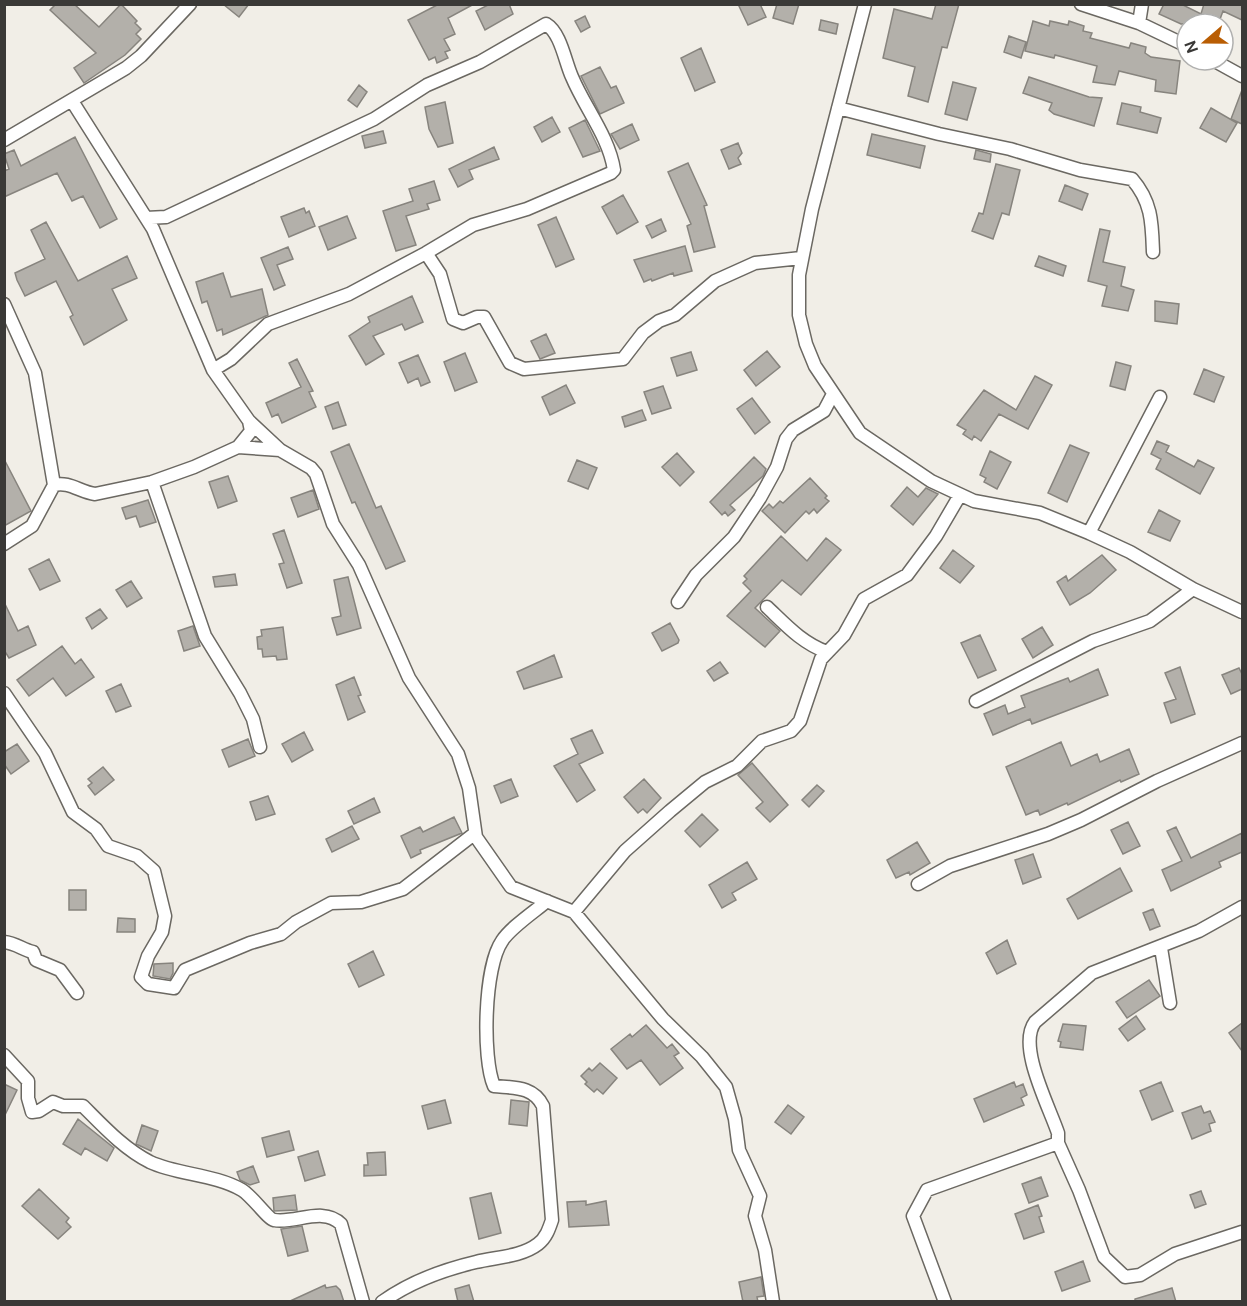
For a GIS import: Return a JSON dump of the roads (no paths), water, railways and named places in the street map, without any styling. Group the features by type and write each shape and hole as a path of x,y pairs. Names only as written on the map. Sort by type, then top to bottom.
{"street":[{"path":"4,140 72,101 141,56 190,4"},
{"path":"866,4 801,258 799,315 806,344 815,366 868,440 931,481 974,501 1040,513 1089,533 1130,552 1193,589 1240,611 1242,597"},
{"path":"1082,4 1139,23 1175,40"},
{"path":"1139,23 1142,4"},
{"path":"146,218 166,217 374,119 427,86 510,46 542,25 549,25 599,132 614,170 527,209 473,225 349,294 268,324 231,360 213,370"},
{"path":"72,101 153,229 213,370 249,421 280,450 311,468 316,474 333,524 359,565 409,678 458,754 469,788 474,834 511,887 574,912 663,1019 702,1058 726,1088 735,1119 739,1150 760,1196 755,1216 765,1250 773,1302"},
{"path":"838,108 939,134 1010,149 1080,170 1132,179 1145,196 1151,213 1153,252"},
{"path":"426,253 440,274 453,319 463,323 477,317 484,317 510,363 524,369 623,359 643,333 659,321 675,315 715,281 755,263 801,258"},
{"path":"4,304 35,373 54,486 32,526 4,544"},
{"path":"678,602 696,575 734,537 760,498 777,467 786,439 793,430 824,411 833,394"},
{"path":"1089,533 1160,397"},
{"path":"238,447 251,431 249,421"},
{"path":"54,486 66,483 86,493 95,494 152,482 238,447 280,450"},
{"path":"152,482 205,636 253,719 260,747"},
{"path":"574,912 625,851 670,811 705,782 737,766 762,741 791,731 800,721 821,659 843,635 864,599 907,575 918,563 960,495"},
{"path":"976,701 1093,641 1150,621 1193,589"},
{"path":"767,607 811,646 827,652"},
{"path":"4,693 45,753 73,812 96,829 108,846 137,855 154,871 165,916 162,932 148,956 141,977 148,984 174,988 185,970 280,934 296,922 331,903 361,902 403,889 474,834"},
{"path":"918,884 950,866 1048,834 1081,820 1156,781 1242,743"},
{"path":"382,1302 406,1284 476,1262 512,1255 539,1244 552,1220 543,1106 540,1099 528,1090 494,1086 486,1056 487,1004 495,958 502,940 547,902"},
{"path":"1242,907 1214,924 1161,948 1092,973 1047,1009 1029,1029 1028,1041 1030,1057 1058,1133 1058,1143 1080,1190 1104,1257 1125,1277 1140,1275 1175,1254 1242,1232"},
{"path":"4,942 17,944 26,951 33,952 36,960 60,970 77,993"},
{"path":"1161,948 1170,1003"},
{"path":"4,1055 28,1081 28,1098 32,1112 39,1111 53,1102 63,1106 83,1106 115,1138 149,1161 241,1189 256,1200 269,1218 275,1221 309,1216 337,1220 341,1224 363,1302"},
{"path":"945,1302 913,1215 927,1190 1058,1143"}]}
